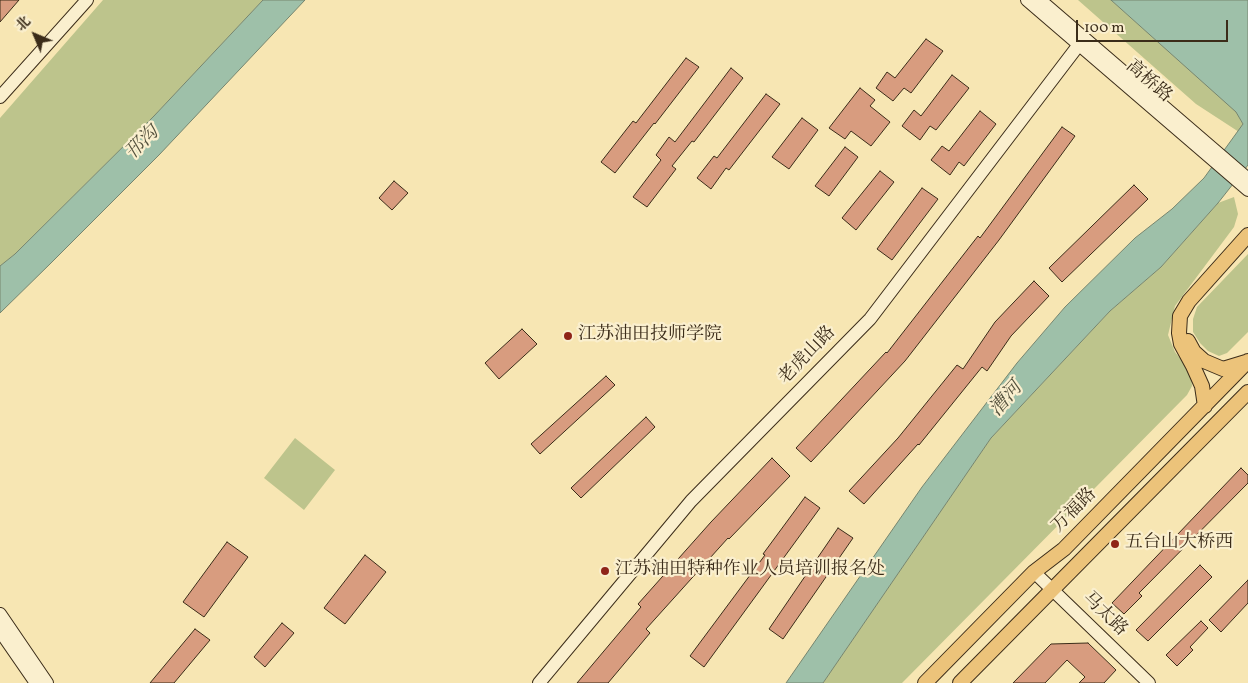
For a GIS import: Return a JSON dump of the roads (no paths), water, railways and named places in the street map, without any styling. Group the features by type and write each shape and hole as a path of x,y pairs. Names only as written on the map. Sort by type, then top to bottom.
{"main road":[{"path":"1205,406 1202,386 1194,366 1181,344 1179,333 1180,316 1189,301 1248,235"},
{"path":"1248,243 1194,304 1187,317 1185,330 1194,352 1204,361 1223,369 1248,361"},
{"name":"万福路","path":"925,683 1034,572 1064,549 1248,361"},
{"path":"960,683 1052,589 1242,405 1248,392"}],"street":[{"path":"0,85 76,0"},
{"path":"0,97 87,0"},
{"name":"高桥路","path":"1026,0 1081,41"},
{"name":"高桥路","path":"1040,0 1081,41 1246,183"},
{"name":"老虎山路","path":"538,683 692,501 870,319 1081,41"},
{"name":"马太路","path":"1034,572 1149,683"},
{"path":"0,614 47,683"},
{"path":"0,631 36,683"}],"water":[{"name":"邗沟","path":"263,0 305,0 159,155 0,313 0,266 15,254 154,116"},
{"name":"漕河","path":"1111,0 1248,0 1248,165 1218,203 1161,267 1110,311 991,438 823,683 786,683 922,487 1017,363 1065,307 1135,238 1172,209 1204,178 1243,124 1236,112"}],"place":[{"name":"江苏油田技师学院","path":"568,336"},
{"name":"五台山大桥西","path":"1115,544"},
{"name":"江苏油田特种作业人员培训报名处","path":"605,571"}]}
